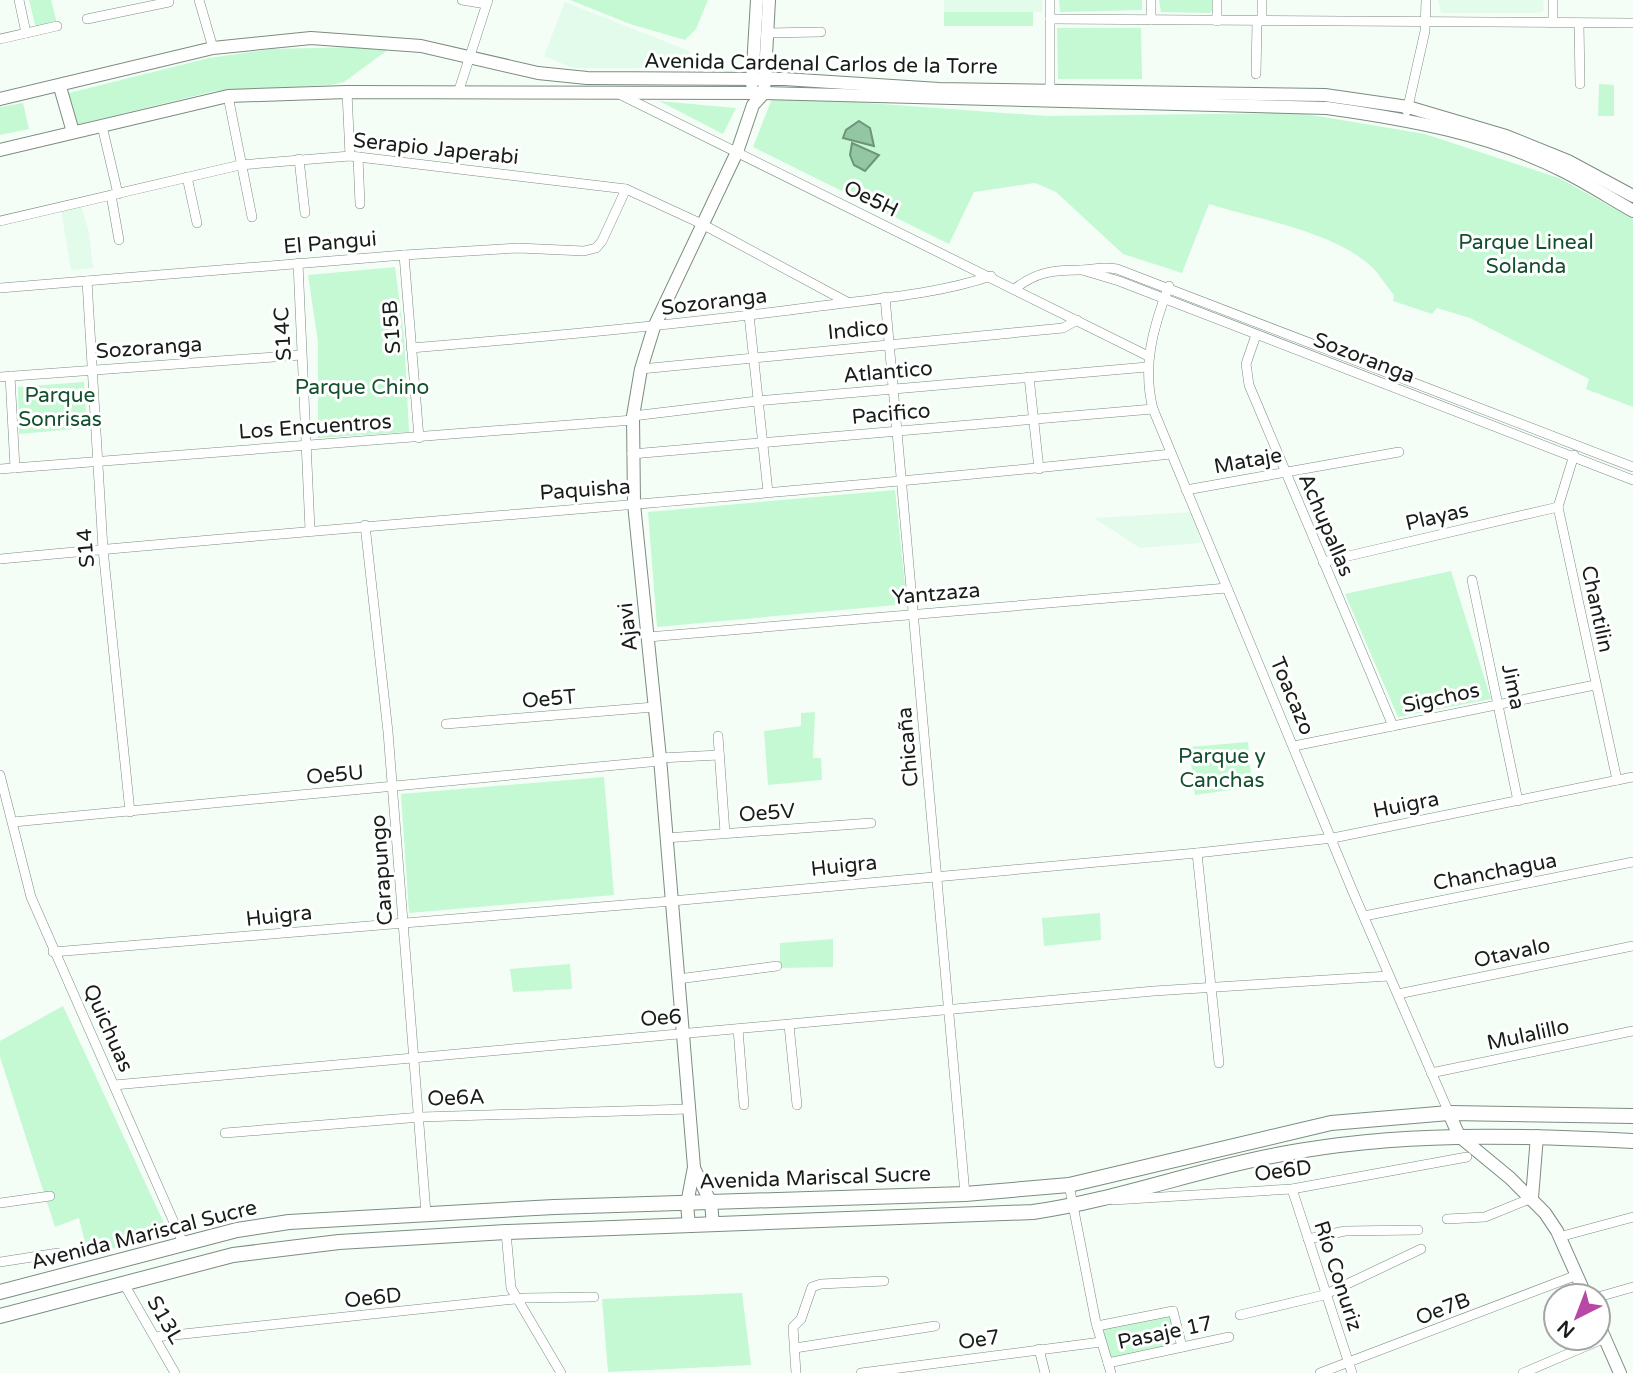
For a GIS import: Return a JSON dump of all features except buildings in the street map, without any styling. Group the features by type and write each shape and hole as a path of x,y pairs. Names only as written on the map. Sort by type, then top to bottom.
{"main road":[{"name":"Avenida Mariscal Sucre","path":"0,1293 183,1243 289,1222 426,1213 965,1194 1069,1185 1331,1123 1449,1113 1633,1116"},
{"name":"Avenida Mariscal Sucre","path":"0,1316 233,1255 339,1242 506,1232 1033,1212 1101,1200 1280,1154 1386,1140 1537,1136 1633,1141"}],"street":[{"path":"19,0 26,33"},
{"path":"199,0 213,48"},
{"path":"458,93 487,2 462,0"},
{"path":"757,0 761,84"},
{"path":"761,84 769,0"},
{"path":"1050,0 1050,88"},
{"path":"1151,0 1151,20"},
{"path":"1217,0 1217,21"},
{"path":"1256,74 1262,0"},
{"path":"1406,113 1426,23 1426,0"},
{"path":"1553,0 1553,23"},
{"path":"87,19 147,3 169,2"},
{"path":"1050,19 1633,23"},
{"path":"1579,23 1580,84"},
{"path":"0,39 57,26"},
{"path":"767,33 821,32"},
{"name":"Avenida Cardenal Carlos de la Torre","path":"0,99 60,87 213,48 276,39 345,39 421,46 561,76 1406,113 1561,170 1633,211"},
{"name":"Avenida Cardenal Carlos de la Torre","path":"761,84 1325,95 1506,136 1568,160 1633,196"},
{"name":"Avenida Cardenal Carlos de la Torre","path":"0,150 228,96 347,92 751,99 761,84"},
{"path":"60,87 74,132"},
{"path":"347,92 360,204"},
{"name":"Oe5H","path":"621,95 990,276"},
{"path":"228,96 252,218"},
{"name":"Ajavi","path":"689,1226 687,1204 694,1167 660,760 634,504 633,418 640,369 654,327 737,152 751,99"},
{"path":"102,126 115,194 119,240"},
{"name":"Serapio Japerabi","path":"0,221 240,165 354,156 626,189 702,224 847,302"},
{"path":"299,159 305,213"},
{"path":"187,177 198,223"},
{"name":"El Pangui","path":"0,288 404,255 518,248 592,250 602,241 626,189"},
{"name":"S15B","path":"404,255 419,438"},
{"name":"S14C","path":"298,263 310,530"},
{"name":"Sozoranga","path":"1016,288 1028,279 1046,272 1082,270 1097,266 1117,269 1169,286 1633,467"},
{"name":"Sozoranga","path":"1082,270 1164,299 1633,480"},
{"path":"990,276 1148,356"},
{"name":"Sozoranga","path":"411,348 749,316 967,284 990,276"},
{"name":"S14","path":"87,281 103,549 130,812"},
{"name":"Toacazo","path":"1169,286 1148,356 1153,409 1389,976 1449,1113"},
{"name":"Chicaña","path":"885,297 965,1194"},
{"path":"749,316 768,492"},
{"name":"Indico","path":"640,369 1063,328 1077,320"},
{"name":"Achupallas","path":"1256,335 1245,374 1393,726"},
{"name":"Sozoranga","path":"5,377 302,355"},
{"name":"Atlantico","path":"633,418 758,401 1147,367"},
{"path":"5,377 15,468"},
{"path":"1029,377 1039,468"},
{"name":"Pacifico","path":"632,454 1153,409"},
{"name":"Los Encuentros","path":"0,469 419,438 633,418"},
{"name":"Chantilin","path":"1577,446 1558,507 1617,780"},
{"name":"Mataje","path":"1186,490 1399,452"},
{"name":"Paquisha","path":"0,559 365,525 901,482 1171,454"},
{"name":"Playas","path":"1323,562 1558,507"},
{"name":"Carapungo","path":"365,525 393,787 413,1056 421,1117 426,1213"},
{"name":"Jima","path":"1472,580 1518,801"},
{"name":"Yantzaza","path":"648,637 1227,589"},
{"name":"Sigchos","path":"1294,746 1595,685"},
{"name":"Oe5T","path":"446,724 654,707"},
{"path":"718,736 725,833"},
{"name":"Oe5U","path":"12,822 719,755"},
{"path":"0,775 12,822"},
{"name":"Huigra","path":"53,952 672,901 1333,838 1633,777"},
{"name":"Quichuas","path":"12,822 31,897 53,952 183,1243"},
{"name":"Oe5V","path":"666,838 871,823"},
{"path":"1197,853 1219,1063"},
{"name":"Chanchagua","path":"1364,916 1633,862"},
{"name":"Otavalo","path":"1398,994 1633,946"},
{"path":"678,979 777,966"},
{"name":"Oe6","path":"114,1085 413,1056 948,1010 1389,976"},
{"path":"789,1025 797,1105"},
{"path":"738,1029 744,1105"},
{"name":"Mulalillo","path":"1431,1073 1633,1031"},
{"name":"Oe6A","path":"225,1133 421,1117 688,1109"},
{"path":"1449,1113 1459,1136 1532,1198 1559,1237 1580,1282"},
{"path":"1532,1198 1537,1136"},
{"name":"Oe6D","path":"1101,1200 1143,1200 1292,1189 1467,1157"},
{"name":"Ajavi","path":"694,1167 711,1203 713,1225"},
{"path":"1069,1185 1097,1326 1109,1368"},
{"name":"Río Conuriz","path":"1292,1189 1324,1295 1352,1373"},
{"path":"0,1203 50,1196"},
{"path":"1447,1219 1485,1217 1532,1198"},
{"path":"1559,1237 1633,1217"},
{"path":"1308,1239 1345,1231 1418,1230"},
{"path":"506,1232 511,1288 516,1301 561,1373"},
{"path":"1240,1315 1324,1295 1421,1249"},
{"path":"0,1262 58,1253"},
{"name":"Oe7B","path":"1320,1373 1577,1275"},
{"path":"796,1373 793,1327 801,1319 808,1292 814,1286 884,1282"},
{"name":"S13L","path":"124,1284 175,1373"},
{"path":"1612,1293 1633,1287"},
{"name":"Oe6D","path":"155,1337 516,1301 594,1297"},
{"path":"1097,1326 1173,1311 1182,1347"},
{"path":"794,1348 934,1326"},
{"name":"Pasaje 17","path":"1109,1368 1229,1337"},
{"name":"Oe7","path":"861,1373 886,1372 1101,1342"},
{"path":"1039,1349 1045,1373"},
{"path":"1523,1373 1572,1352"},
{"path":"1611,1352 1620,1373"}],"shaded area":[{"path":"944,0 1042,0 1042,12 944,12"},
{"path":"1438,0 1543,0 1544,10 1540,13 1441,13"},
{"path":"565,2 689,51 689,68 573,68 544,56"},
{"path":"859,121 870,128 874,146 843,138 846,130"},
{"path":"852,143 879,155 865,171 854,165 850,155"},
{"path":"81,205 89,232 93,268 71,270 61,209"},
{"path":"1192,512 1201,543 1140,548 1094,518"}],"green space":[{"path":"29,0 51,0 57,23 36,28"},
{"path":"570,0 708,0 696,29 685,40 630,24"},
{"path":"1059,0 1142,0 1142,10 1060,12"},
{"path":"1159,0 1213,0 1213,10 1210,13 1161,12"},
{"path":"944,12 1033,12 1033,26 944,26"},
{"path":"1057,28 1141,28 1142,79 1058,79"},
{"path":"271,49 389,49 344,82 331,85 215,91 75,125 65,94 209,58"},
{"path":"1599,84 1614,85 1614,116 1598,116"},
{"name":"Parque Lineal Solanda","path":"773,96 1047,116 1299,113 1425,134 1559,178 1633,219 1633,407 1586,389 1589,379 1470,318 1437,308 1432,314 1393,301 1394,295 1374,269 1339,245 1296,228 1209,204 1182,273 1123,254 1056,192 1035,183 974,192 949,244 753,147"},
{"path":"659,101 736,108 723,134"},
{"path":"23,103 29,129 0,135 0,107"},
{"name":"Parque Chino","path":"395,267 404,336 409,432 318,438 318,342 308,275"},
{"name":"Parque Sonrisas","path":"84,382 87,428 19,434 18,387"},
{"path":"895,490 907,604 657,627 648,512"},
{"path":"1451,571 1491,699 1398,717 1345,594"},
{"path":"815,712 813,758 821,758 822,780 768,785 764,731 801,726 801,713"},
{"name":"Parque y Canchas","path":"1248,742 1252,787 1195,795 1189,747"},
{"path":"604,777 614,895 409,913 401,794"},
{"path":"1100,913 1101,940 1044,946 1042,918"},
{"path":"833,939 833,967 780,968 780,943"},
{"path":"570,964 572,989 513,992 510,969"},
{"path":"63,1006 170,1236 88,1254 79,1218 55,1227 0,1057 0,1041"},
{"path":"742,1293 751,1365 608,1372 602,1299"},
{"path":"1174,1313 1178,1333 1163,1337 1165,1348 1110,1360 1103,1328"}]}
